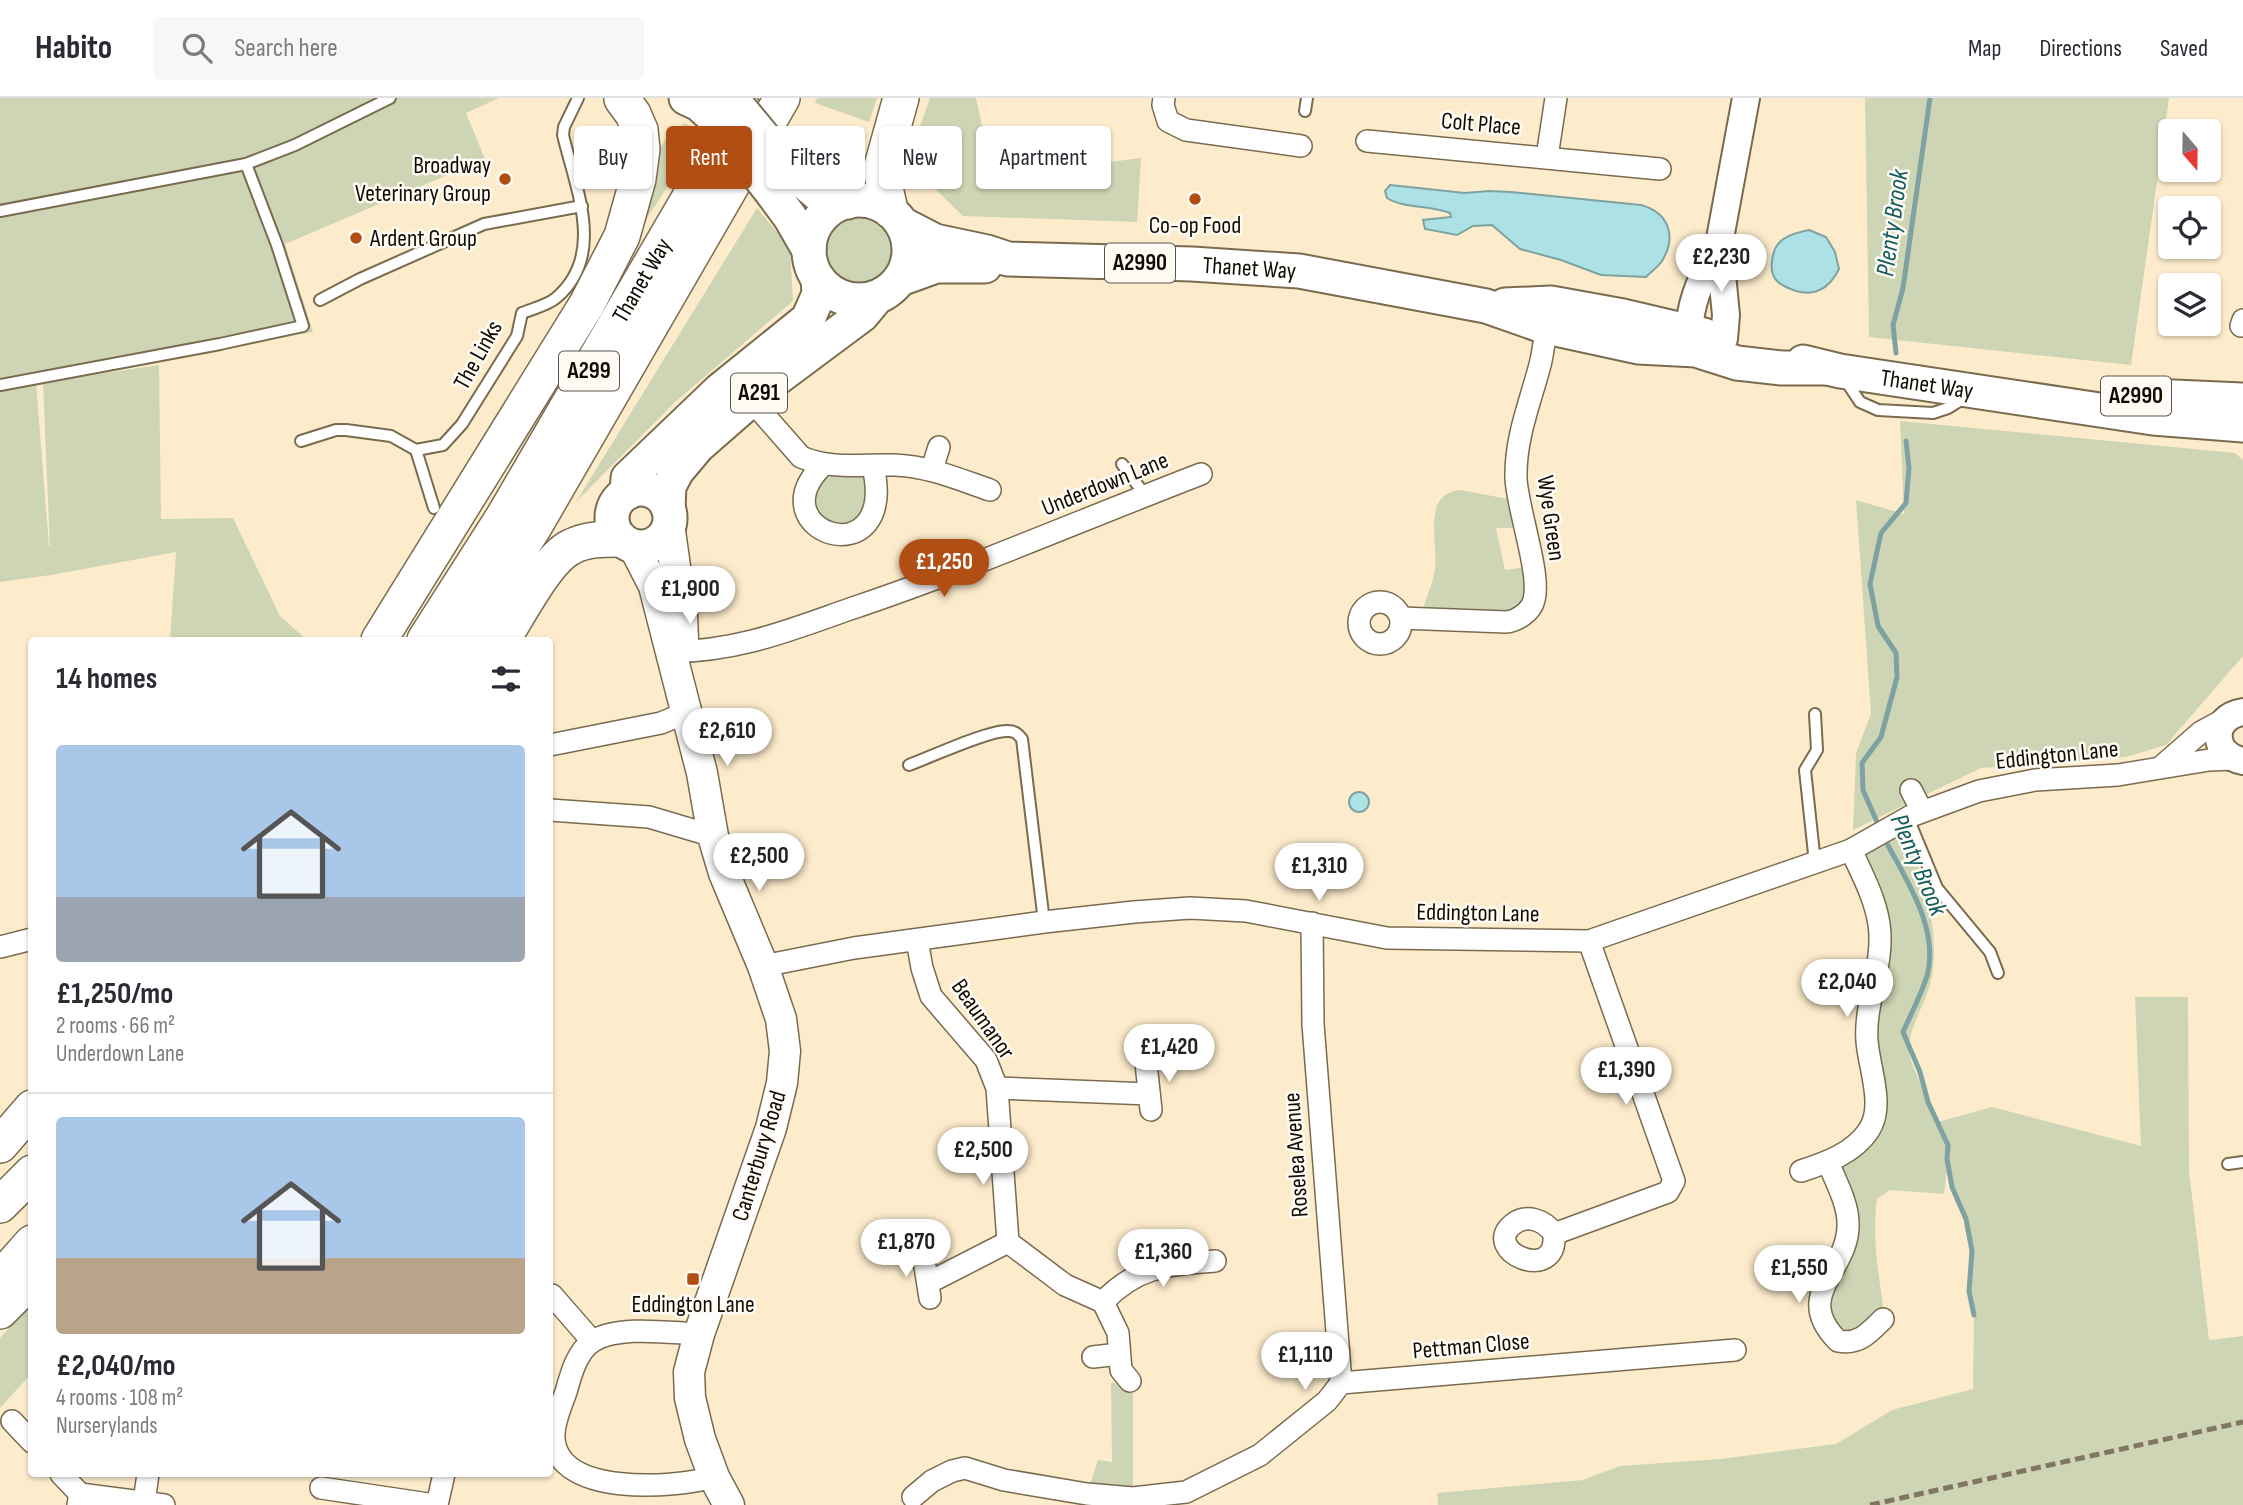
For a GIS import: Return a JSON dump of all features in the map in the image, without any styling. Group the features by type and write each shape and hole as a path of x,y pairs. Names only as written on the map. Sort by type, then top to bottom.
{"highway":[{"name":"A299","path":"381,637 587,304 622,236 638,179 642,149 637,121 627,98"},
{"name":"Thanet Way","path":"427,637 504,516 748,98"},
{"name":"Thanet Way","path":"464,637 536,525 782,98"},
{"path":"896,217 881,170 901,98"},
{"path":"407,597 433,532 434,508"},
{"path":"504,637 556,557 584,542 627,543"},
{"path":"0,1144 28,1112"},
{"path":"0,1205 28,1177"},
{"path":"0,1279 28,1248"},
{"path":"0,1311 28,1283"}],"main road":[{"path":"709,103 766,165"},
{"path":"784,189 790,217 813,264 829,291 844,298 860,300 889,288 907,266 908,237 896,217 877,203 862,200 848,202 835,206 824,214 811,237 813,264"},
{"path":"802,189 848,202"},
{"name":"Thanet Way","path":"896,217 935,241 1008,259 1192,264 1299,271 1549,315 1623,316 1705,343 1737,363 1832,370 2030,399 2127,396 2241,420"},
{"name":"Thanet Way","path":"669,516 669,486 686,459 792,366 862,315 889,288 936,266 984,267 1008,259"},
{"name":"A291","path":"627,543 615,531 612,514 615,505 628,492 628,478 741,372 808,319 819,294 813,264"},
{"path":"627,543 650,546 657,542 663,537 669,516 663,499 646,490 628,492"},
{"name":"Canterbury Road","path":"669,516 682,616 677,652"},
{"name":"Canterbury Road","path":"627,543 654,586 677,652 680,682 702,773 713,836 724,873 763,967 781,1019 785,1051 782,1083 771,1128 699,1334 689,1372 690,1398 700,1439 713,1477 729,1505"}],"street":[{"path":"1164,98 1163,105 1168,121 1186,130 1301,146"},
{"name":"Colt Place","path":"1548,157 1556,98"},
{"path":"1705,343 1695,296 1719,244 1746,98"},
{"name":"Colt Place","path":"1367,141 1660,169"},
{"name":"Wye Green","path":"1401,618 1506,622 1516,620 1533,603 1535,593 1532,566 1516,478 1520,428 1541,361 1549,315"},
{"path":"751,400 802,457 824,464 894,465 932,469 990,491"},
{"path":"932,469 939,447"},
{"path":"824,464 817,471 804,504 808,517 816,527 832,534 850,533 866,525 875,513 877,496 873,466"},
{"name":"Underdown Lane","path":"677,652 712,650 756,642 795,629 1008,552 1201,474"},
{"path":"2239,760 2222,749 2219,741 2221,726 2234,715 2243,688"},
{"path":"553,744 661,723 688,712"},
{"path":"2160,768 2201,732 2234,715"},
{"name":"Eddington Lane","path":"763,967 854,948 1044,922 1190,908 1246,911 1387,938 1589,941 1851,850 1915,814 1979,790 2035,780 2118,775 2209,760 2239,760"},
{"path":"1911,790 1915,814"},
{"path":"553,810 649,817 713,836"},
{"path":"1801,1171 1842,1155 1869,1130 1875,1114 1867,1039 1879,962 1880,927 1875,905 1851,850"},
{"name":"Roselea Avenue","path":"1312,923 1312,1024 1341,1383"},
{"path":"0,947 28,940"},
{"name":"Beaumanor","path":"917,940 931,996 986,1060 997,1088 1008,1242"},
{"path":"1554,1234 1668,1192 1674,1181 1589,941"},
{"name":"Beaumanor","path":"997,1088 1150,1102 1146,1063"},
{"path":"1828,1162 1849,1222 1846,1244 1824,1288 1819,1310 1821,1321 1838,1341 1848,1343 1857,1342 1883,1319"},
{"path":"923,1254 929,1290 1008,1242 1065,1285 1103,1303 1118,1333 1121,1370 1130,1381"},
{"path":"1103,1303 1120,1284 1142,1272 1179,1264 1215,1263"},
{"path":"553,1298 592,1341"},
{"path":"699,1334 639,1331 610,1334 592,1341 575,1364 553,1436 561,1458 572,1470 585,1476 624,1483 678,1484 713,1477"},
{"name":"Pettman Close","path":"1341,1383 1702,1344 1735,1350"},
{"path":"1093,1357 1119,1354"},
{"path":"913,1497 932,1481 965,1468 1017,1482 1087,1494 1133,1498 1186,1492 1260,1455 1327,1401 1341,1383"},
{"path":"12,1421 28,1438"},
{"path":"63,1477 79,1499 153,1504 148,1477"},
{"path":"321,1488 436,1505 443,1477"}],"lane":[{"path":"0,211 246,164 295,145 390,98"},
{"name":"The Links","path":"416,450 443,445 462,424 517,336 522,313 555,299 575,277 582,251 584,224 582,206 563,135 578,98"},
{"path":"1305,111 1307,98"},
{"path":"0,385 212,346 303,326 277,245 246,164"},
{"path":"320,300 360,279 484,224 582,206"},
{"path":"301,441 335,430 391,436 416,450 434,508"},
{"path":"1122,464 1145,495"},
{"path":"1815,714 1817,750 1805,770 1815,863"},
{"path":"909,765 993,733 1017,733 1022,739 1032,841 1044,922"},
{"path":"1915,814 1937,888 1990,952 1998,973"},
{"path":"2228,1164 2243,1162"}],"green space":[{"path":"0,98 499,98 466,113 485,159 285,244 313,332 79,377 159,365 161,519 233,518 280,616 304,637 170,637 176,552 0,582","holes":["36,383 43,384 49,546"]},
{"path":"817,98 877,98 869,122 815,103"},
{"path":"930,98 976,98 982,126 976,126 976,189 1111,189 1111,162 1141,158 1137,222 963,216 935,189 962,189 962,126 920,126"},
{"path":"1865,98 2169,98 2166,119 2158,119 2158,175 2131,365 1869,337"},
{"path":"665,140 666,189 647,218 655,164"},
{"path":"757,208 790,248 793,301 674,403 576,502"},
{"path":"859,218 872,221 882,228 889,238 892,251 889,264 882,274 872,281 859,284 846,281 836,274 829,264 826,251 829,238 836,228 846,221"},
{"path":"1900,421 2235,453 2243,460 2243,656 2166,745 2126,757 1981,768 1853,830 1856,753 1871,714 1856,500 1904,514"},
{"path":"873,466 866,525 816,527 809,486 817,471"},
{"path":"1460,490 1519,501 1525,528 1496,528 1505,570 1532,566 1529,610 1420,618 1435,570 1436,510 1440,501 1448,494"},
{"path":"1897,824 1916,858 1932,924 1934,946 1930,985 1914,1026 1909,1052 1938,1122 1992,1107 2141,1146 2135,997 2188,997 2189,1171 2209,1340 2243,1336 2243,1505 1438,1505 1437,1493 1583,1480 1620,1466 1720,1459 1836,1444 1892,1410 1973,1389 1974,1315 1969,1291 1972,1251 1966,1219 1952,1187 1948,1162 1944,1194 1890,1190 1877,1199 1876,1244 1883,1319 1857,1342 1821,1321 1846,1244 1828,1162 1869,1130 1879,962 1851,850"},
{"path":"28,1308 28,1377 0,1408 0,1338"},
{"path":"1130,1381 1133,1384 1133,1498 1087,1494 1098,1460 1112,1462 1111,1383"}],"water":[{"path":"1390,185 1465,193 1511,192 1641,205 1658,214 1668,227 1667,252 1646,277 1601,275 1520,249 1492,225 1473,226 1457,235 1425,229 1423,220 1451,217 1450,213 1387,198 1385,191"},
{"path":"1809,230 1826,237 1835,252 1839,269 1822,289 1804,293 1777,281 1772,264 1773,254 1779,243 1795,233"},
{"path":"1359,792 1366,795 1369,802 1366,809 1359,812 1352,809 1349,802 1352,795"}],"waterway":[{"name":"Plenty Brook","path":"1896,353 1893,325 1903,288 1930,98"},
{"name":"Plenty Brook","path":"1880,829 1863,790 1862,763 1881,737 1897,677 1896,653 1878,626 1870,584 1881,533 1906,503 1909,468 1906,441"},
{"name":"Plenty Brook","path":"1884,838 1918,904 1929,940 1927,976 1903,1032 1920,1072 1928,1102 1948,1145 1947,1159 1952,1187 1966,1219 1972,1251 1969,1291 1974,1315"}],"railway":[{"path":"1870,1505 2243,1422"}],"place":[{"name":"Broadway Veterinary Group","path":"505,179"},
{"name":"Co-op Food","path":"1195,199"},
{"name":"Ardent Group","path":"356,238"},
{"name":"Eddington Lane","path":"693,1279"}]}
